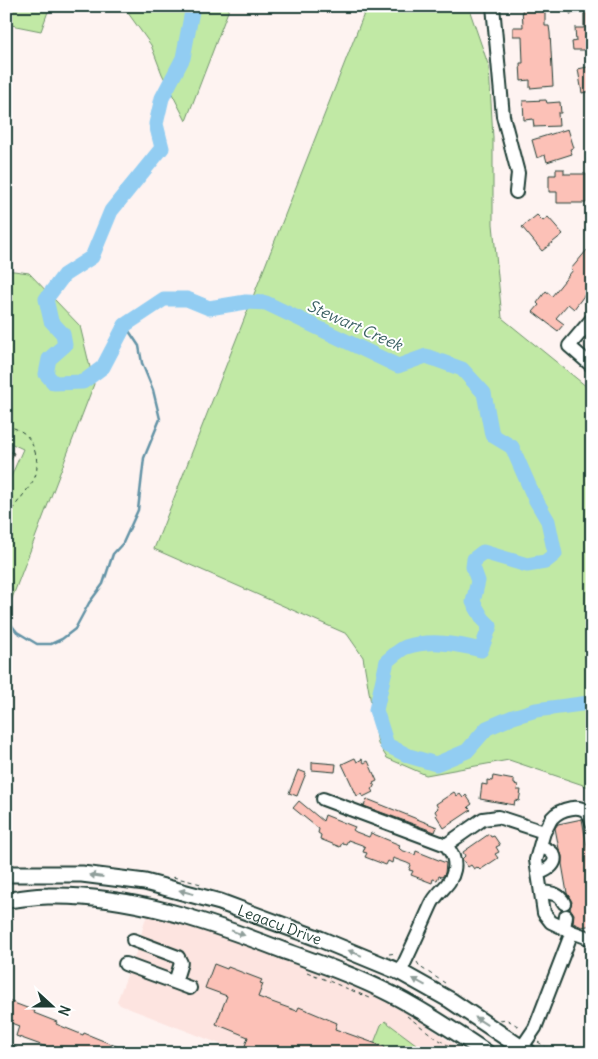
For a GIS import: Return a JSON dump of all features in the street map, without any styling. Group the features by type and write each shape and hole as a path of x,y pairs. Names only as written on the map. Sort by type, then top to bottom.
{"main road":[{"name":"Legacy Drive","path":"6,874 82,874 145,882 220,902 320,938 400,972 450,1000 527,1049"},
{"path":"141,905 145,882"},
{"name":"Legacy Drive","path":"6,900 47,896 82,897 141,905 213,924 325,966 452,1029 487,1053"},
{"path":"213,924 220,902"},
{"path":"383,996 400,972"}],"street":[{"path":"493,6 504,116 518,173 516,192"},
{"path":"592,319 569,346 592,366"},
{"path":"324,799 446,845 452,852 455,861 452,876 445,888 437,894 431,904 400,972"},
{"path":"592,823 589,813 582,809 563,810 553,817 544,832 536,860 546,918 550,922 566,920 589,938 592,938"},
{"path":"446,845 483,820 498,817 544,832"},
{"path":"527,1049 535,1028 566,920 561,898 554,893 541,892"},
{"path":"133,940 178,957 181,963 175,982"},
{"path":"125,964 190,988"},
{"path":"6,1051 11,1053"}],"path":[{"path":"6,425 19,430 27,436 33,447 37,473 6,520"},
{"path":"6,511 10,512"},
{"path":"302,970 383,996"},
{"path":"402,1013 436,1038 461,1053"},
{"path":"527,1049 555,1053"}],"shaded area":[{"path":"149,915 220,934 365,989 399,1006 466,1053 243,1053 120,1005 117,1001 137,950 145,920"}],"green space":[{"path":"6,6 50,6 41,31 6,24"},
{"path":"123,6 230,6 186,121 162,74 151,45"},
{"path":"367,6 468,6 489,67 493,138 493,224 502,318 592,391 592,788 509,760 426,775 387,758 378,744 363,657 347,634 154,549"},
{"path":"6,270 29,273 80,326 94,384 6,614 6,488 23,449 6,441"},
{"path":"385,1021 428,1053 383,1053 374,1043 381,1025"}],"building":[{"path":"522,6 545,6 545,26 549,26 550,33 553,86 530,88 530,80 521,81 520,63 523,63 522,36 513,36 513,27 523,27"},
{"path":"570,6 592,6 592,50 573,50 572,42 576,41 575,28 584,28 584,12 570,14"},
{"path":"592,66 592,91 582,93 578,69"},
{"path":"546,100 547,103 560,102 561,113 558,113 559,126 534,127 533,119 524,120 523,101"},
{"path":"568,129 574,148 570,149 572,154 547,162 545,155 537,158 532,140"},
{"path":"556,169 564,169 564,174 586,174 586,203 557,203 557,192 549,192 549,175 556,175"},
{"path":"537,215 543,221 548,217 563,234 542,251 522,227"},
{"path":"587,250 592,254 592,285 574,309 568,304 556,318 564,324 558,331 533,312 546,291 552,296"},
{"path":"6,450 14,453 6,470"},
{"path":"355,758 357,762 362,759 364,763 368,761 377,781 373,783 375,787 371,789 373,792 363,797 361,794 357,796 342,764"},
{"path":"312,762 336,764 335,772 312,770"},
{"path":"298,770 306,773 297,796 289,793"},
{"path":"493,776 514,780 514,784 518,785 517,790 521,790 519,801 515,800 514,805 480,799 482,784 487,785 487,780 492,781"},
{"path":"454,792 457,796 460,794 463,798 466,795 472,804 468,807 471,810 444,828 436,815 435,811 438,808 436,804"},
{"path":"367,799 437,827 435,832 364,806"},
{"path":"299,801 323,821 325,815 355,827 353,830 356,832 369,837 371,833 400,845 399,848 401,850 415,855 416,851 446,863 445,873 442,877 439,876 437,880 433,879 432,883 411,875 413,871 409,870 411,865 407,863 393,858 392,863 388,861 386,865 365,857 367,853 363,852 365,847 362,845 348,840 346,844 342,843 340,847 320,839 319,829 293,808"},
{"path":"582,819 592,874 592,925 582,927 573,923 574,914 570,908 572,902 567,893 562,856 555,828 558,824"},
{"path":"489,834 491,837 494,836 500,845 496,847 499,852 495,854 498,858 480,870 477,867 474,869 471,865 468,867 462,859 465,856 463,852"},
{"path":"214,964 227,969 228,967 262,980 260,983 263,984 258,997 297,1011 299,1007 337,1023 335,1029 385,1047 383,1053 261,1053 245,1046 248,1037 216,1024 227,996 205,988"},
{"path":"6,1000 35,1011 34,1013 57,1022 56,1024 133,1053 63,1053 16,1036 19,1026 6,1021"}],"waterway":[{"name":"Stewart Creek","path":"193,6 183,58 162,98 156,124 162,148 111,211 92,257 64,275 46,299 51,321 63,334 65,345 49,359 46,374 54,383 83,382 103,367 125,325 164,299 187,299 209,308 246,302 266,303 398,366 426,356 462,369 484,393 492,435 512,447 534,497 548,521 555,554 545,562 527,565 483,552 474,559 473,567 478,581 473,602 483,619 490,626 481,650 453,644 425,643 406,647 398,651 387,661 376,710 387,745 409,756 436,764 467,751 487,728 513,717 536,710 589,703 592,700"},
{"path":"6,624 9,622 17,632 37,644 51,644 62,639 75,629 89,603 103,584 113,554 123,543 138,510 144,458 160,419 153,390 142,363 139,346 125,325"}]}
